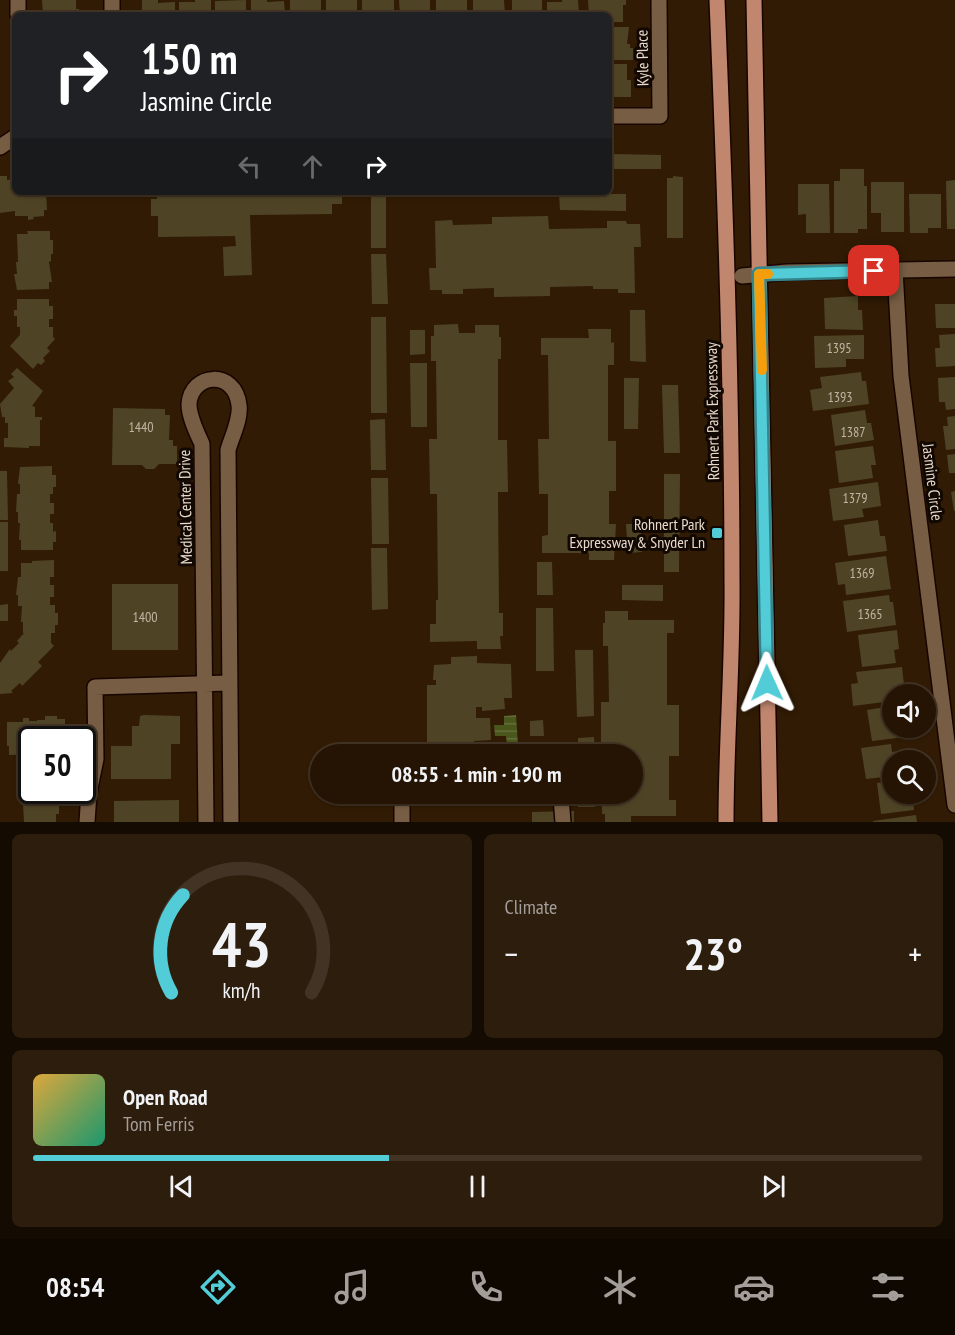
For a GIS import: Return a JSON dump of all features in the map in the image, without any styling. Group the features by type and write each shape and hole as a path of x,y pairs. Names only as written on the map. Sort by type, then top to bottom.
{"main road":[{"name":"Rohnert Park Expressway","path":"717,0 723,108 732,572 732,664 726,822"},
{"path":"754,0 770,822"}],"street":[{"name":"Kyle Place","path":"612,116 660,116 659,0"},
{"path":"742,276 955,268"},
{"name":"Jasmine Circle","path":"895,270 901,376 949,702 955,805"},
{"name":"Medical Center Drive","path":"206,822 202,444 189,406 192,393 200,383 214,379 225,381 234,388 239,404 239,414 228,450 231,822"},
{"path":"87,822 89,793 96,759 95,687 229,683"},
{"path":"402,804 402,822"},
{"path":"562,804 564,822"}],"shaded area":[{"path":"516,715 518,744 507,744 506,736 495,736 494,725 504,725 504,716"}],"building":[{"path":"42,0 76,0 76,9 79,9 79,12 43,12"},
{"path":"142,0 158,0 158,3 175,2 175,12 142,12"},
{"path":"195,0 211,0 211,12 179,12 179,2 195,2"},
{"path":"246,0 246,12 215,12 215,1"},
{"path":"251,0 284,1 285,12 251,12"},
{"path":"290,0 321,0 321,12 290,12"},
{"path":"326,0 357,0 357,12 326,12"},
{"path":"362,0 394,0 394,12 362,12"},
{"path":"399,0 430,0 430,12 400,12"},
{"path":"436,0 467,0 467,12 436,12"},
{"path":"473,0 504,0 505,12 473,12"},
{"path":"512,0 542,0 542,12 512,12"},
{"path":"562,0 578,0 579,12 547,12 547,2 562,2"},
{"path":"588,0 626,0 626,5 623,5 623,22 612,22 612,12 589,12"},
{"path":"612,27 629,27 627,44 633,48 633,60 612,60"},
{"path":"612,64 627,64 627,80 631,80 631,97 612,97"},
{"path":"612,154 661,155 661,169 612,169"},
{"path":"840,169 864,169 864,186 867,186 867,229 858,229 858,233 834,233 834,181 840,181"},
{"path":"0,176 7,176 7,180 12,179 12,195 46,195 47,210 44,210 44,216 28,220 28,216 15,216 15,211 0,213"},
{"path":"673,176 683,177 683,238 667,238 667,178 673,178"},
{"path":"955,180 955,229 947,229 946,181"},
{"path":"871,182 904,182 904,232 881,232 881,213 871,213"},
{"path":"798,184 829,184 830,233 806,233 806,214 798,215"},
{"path":"626,194 626,211 560,210 559,195"},
{"path":"909,194 941,194 941,228 928,228 928,233 910,233"},
{"path":"157,195 342,195 342,204 332,204 332,214 250,215 252,275 224,276 223,247 236,246 235,236 158,237 158,216 151,216 151,199 157,199"},
{"path":"371,197 386,197 386,248 371,248"},
{"path":"548,216 549,229 607,228 607,221 640,224 641,247 634,247 635,293 618,293 618,289 593,289 593,286 550,287 550,296 494,297 494,288 463,289 463,294 442,294 442,290 430,290 429,268 436,268 435,221 452,220 453,225 492,224 492,217"},
{"path":"27,231 50,231 50,240 53,240 53,254 49,262 52,282 49,282 49,289 17,290 14,274 17,274 16,262 18,262 17,234 28,234"},
{"path":"371,254 386,254 388,304 372,304"},
{"path":"858,296 858,310 862,310 863,330 825,329 824,298"},
{"path":"17,299 49,299 49,306 53,306 53,319 49,319 49,327 53,327 55,339 47,348 50,351 43,358 45,361 41,365 38,363 33,369 10,346 20,335 17,316 14,316 14,310 17,310"},
{"path":"935,304 955,304 955,328 936,328"},
{"path":"630,310 645,310 646,362 630,361"},
{"path":"371,317 386,317 387,413 371,413"},
{"path":"458,324 459,333 475,333 475,325 499,325 499,337 501,337 501,359 498,359 498,440 507,440 508,492 498,492 499,613 503,613 501,649 477,649 477,641 430,642 430,624 436,624 436,600 438,600 437,494 430,494 429,439 437,439 436,361 431,361 431,336 434,336 434,325"},
{"path":"588,329 611,329 611,343 614,342 614,365 608,365 608,441 616,441 616,491 609,491 609,524 616,524 614,560 589,560 589,553 542,553 542,536 548,535 548,494 539,494 538,439 549,439 548,355 541,355 541,338 589,338"},
{"path":"410,330 425,330 425,354 410,355"},
{"path":"955,334 955,366 936,367 935,348 940,348 939,335"},
{"path":"864,335 864,359 846,359 846,367 815,368 814,336"},
{"path":"410,363 427,363 427,427 411,427"},
{"path":"17,368 43,391 32,406 35,407 35,417 42,417 40,446 4,447 4,438 8,438 8,423 5,423 5,417 2,417 0,404 14,388 8,381 14,377 11,374"},
{"path":"861,372 862,381 866,381 869,404 813,411 810,390 822,388 820,377"},
{"path":"955,377 955,409 946,410 945,402 939,402 938,378"},
{"path":"624,378 639,378 638,429 624,429"},
{"path":"662,385 678,385 680,453 664,453"},
{"path":"113,408 165,409 165,415 170,415 169,440 173,440 173,446 177,446 177,464 159,464 154,469 146,469 142,465 112,465"},
{"path":"865,410 867,423 871,423 874,440 835,446 831,415"},
{"path":"955,416 955,449 946,450 943,426 948,426 947,417"},
{"path":"385,419 386,470 371,470 370,420"},
{"path":"873,446 876,465 871,465 873,478 839,483 835,451"},
{"path":"955,454 955,473 949,473 947,455"},
{"path":"52,466 52,475 56,475 56,487 53,487 53,494 50,494 50,503 54,503 54,514 50,514 50,523 53,523 53,532 56,531 56,542 53,542 53,550 21,550 20,523 18,523 18,512 16,512 17,494 20,494 20,484 18,484 20,467"},
{"path":"0,471 7,471 8,520 0,520"},
{"path":"664,474 680,474 679,572 664,572"},
{"path":"371,478 388,478 389,544 372,544"},
{"path":"878,482 881,506 862,509 864,517 833,521 829,489"},
{"path":"955,491 955,511 954,511 951,492"},
{"path":"878,520 880,536 885,536 887,551 848,556 844,525"},
{"path":"0,522 8,522 8,571 0,571"},
{"path":"626,524 641,524 642,552 628,553"},
{"path":"371,548 387,548 388,609 372,610"},
{"path":"886,556 891,589 846,595 845,584 838,585 835,563"},
{"path":"54,560 54,577 50,577 50,585 54,585 54,597 50,597 50,605 55,605 58,625 55,625 55,633 51,633 51,643 54,646 38,662 42,666 22,686 20,683 11,691 13,693 0,694 0,663 10,649 11,651 19,643 17,641 24,633 23,622 21,622 22,606 18,606 18,595 16,595 18,577 21,577 21,563"},
{"path":"537,562 552,562 553,595 537,595"},
{"path":"112,584 178,584 178,650 112,650"},
{"path":"622,585 663,585 663,601 622,600"},
{"path":"889,595 890,602 893,602 896,625 847,632 843,601"},
{"path":"8,604 8,621 0,621 0,605"},
{"path":"536,608 553,608 554,671 536,671"},
{"path":"605,611 628,611 628,620 674,620 674,633 667,633 667,705 679,705 679,756 669,756 669,800 676,800 676,816 631,816 631,822 605,822 605,814 602,814 602,804 643,804 643,744 601,744 601,702 609,702 608,646 603,646 603,623 605,623"},
{"path":"897,630 899,649 894,650 896,663 862,667 858,635"},
{"path":"575,650 593,650 594,716 577,717"},
{"path":"477,656 477,663 511,664 512,698 504,698 505,709 482,711 482,707 476,707 476,718 490,718 491,740 474,741 475,744 427,744 427,685 436,685 436,680 433,680 434,665 451,664 451,657"},
{"path":"902,667 904,684 882,684 882,702 853,706 851,684 858,683 856,672"},
{"path":"882,708 882,738 897,738 872,741 867,710"},
{"path":"45,716 57,716 57,719 65,719 65,726 18,726 18,755 9,755 7,722 23,722 23,718 29,718 29,721 45,720"},
{"path":"140,716 180,716 180,744 171,744 171,779 111,779 111,746 132,746 132,726 139,726"},
{"path":"543,720 544,736 530,736 530,721"},
{"path":"594,737 594,744 578,744 578,738"},
{"path":"891,744 892,750 882,750 882,777 866,779 861,748"},
{"path":"882,782 882,804 914,804 914,810 881,814 877,783"},
{"path":"179,800 179,822 114,822 114,801"},
{"path":"23,804 59,804 56,822 24,822"},
{"path":"578,804 595,804 595,807 578,807"},
{"path":"574,811 574,822 532,822 532,812"},
{"path":"916,815 917,822 873,822 873,821"}],"slow traffic":[{"path":"762,370 759,274 768,274"}],"place":[{"name":"Rohnert Park Expressway & Snyder Ln","path":"717,533"}],"route":[{"path":"767,683 759,274 874,271"}]}
